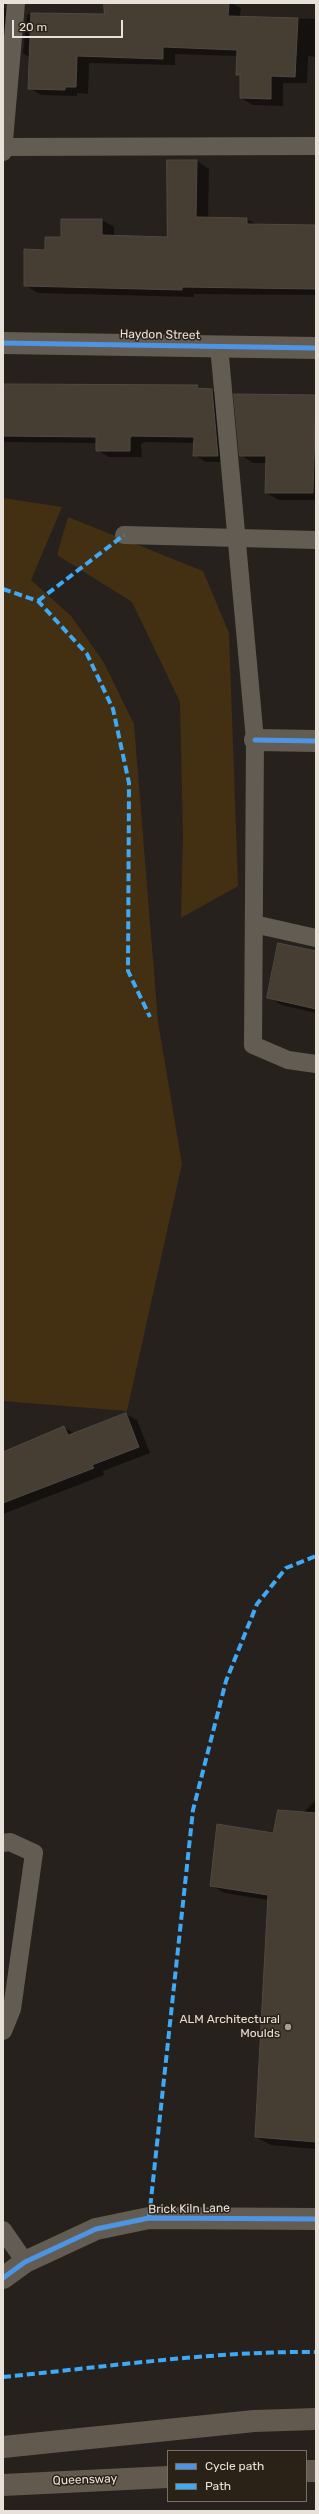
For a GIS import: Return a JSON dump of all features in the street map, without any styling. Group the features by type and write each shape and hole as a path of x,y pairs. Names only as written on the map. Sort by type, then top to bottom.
{"highway":[{"path":"3,2447 239,2423 316,2419"},
{"name":"Queensway","path":"3,2485 167,2477"}],"street":[{"name":"Haydon Street","path":"3,343 316,348"},
{"path":"255,740 316,741"},
{"name":"Brick Kiln Lane","path":"3,2278 25,2262 96,2229 150,2218 316,2219"}],"lane":[{"path":"3,152 16,3"},
{"path":"3,147 316,146"},
{"path":"219,346 235,539 255,740 253,1045 288,1060 316,1064"},
{"path":"124,535 316,540"},
{"path":"254,924 316,938"},
{"path":"3,1844 10,1842 34,1853 12,2009 3,2031"},
{"path":"3,2230 25,2262"}],"shaded area":[{"path":"3,498 62,507 31,580 71,616 103,661 134,724 158,1022 182,1164 127,1411 3,1401"},
{"path":"68,517 203,571 229,633 238,886 181,918 183,835 180,702 132,602 57,555"}],"building":[{"path":"104,3 229,3 228,16 298,18 295,77 271,76 271,99 240,98 240,75 236,75 237,50 163,47 163,59 77,56 76,87 65,87 65,90 28,89 31,13 104,14"},
{"path":"167,160 197,160 196,217 247,218 247,224 316,225 316,289 182,287 182,290 24,286 24,249 45,250 45,237 61,237 61,219 102,219 102,235 167,237"},
{"path":"3,384 198,385 197,388 212,389 218,456 193,456 194,437 132,436 130,438 130,451 96,451 96,437 3,436"},
{"path":"234,394 316,395 313,493 265,493 266,456 240,456"},
{"path":"278,943 316,951 316,1009 267,998"},
{"path":"126,1413 139,1447 92,1465 94,1468 3,1503 3,1452 64,1426 68,1435"},
{"name":"ALM Architectural Moulds","path":"278,1810 316,1813 316,2142 255,2137 268,1895 210,1886 217,1824 273,1833"}],"marked path":[{"path":"38,601 124,535"},
{"path":"3,589 38,601 87,654 113,709 129,783 128,971 150,1017"},
{"path":"149,2218 193,1810 226,1681 257,1604 286,1568 316,1556"},
{"path":"3,2377 159,2360 277,2352 316,2352"}],"cycle path":[{"path":"3,343 316,348"},
{"path":"255,740 316,741"},
{"path":"3,2278 25,2262 96,2229 149,2218 316,2219"}],"place":[{"name":"ALM Architectural Moulds","path":"288,2027"}]}
